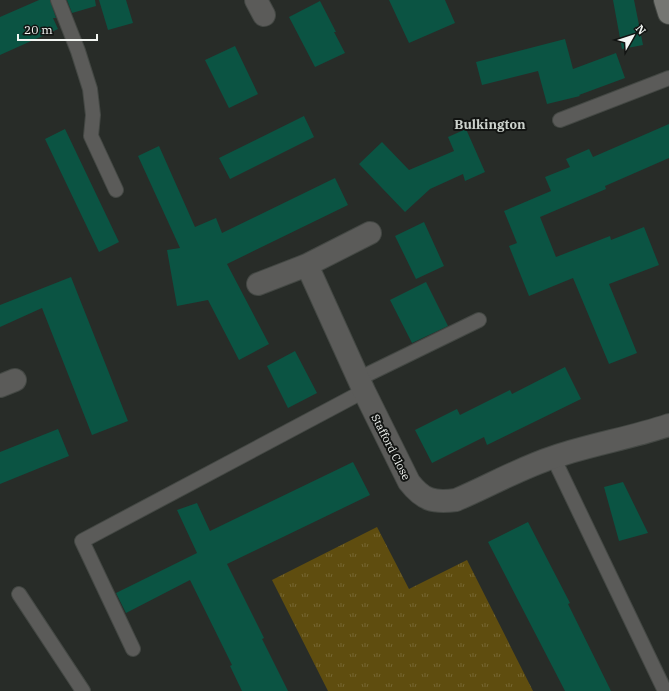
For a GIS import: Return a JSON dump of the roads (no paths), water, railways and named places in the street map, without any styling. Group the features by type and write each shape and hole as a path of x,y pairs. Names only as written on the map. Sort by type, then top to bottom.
{"main road":[{"path":"666,0 669,13"}],"street":[{"path":"258,284 307,265 370,233"},
{"name":"Stafford Close","path":"307,265 361,385 409,482 418,493 428,499 442,502 456,500 552,457 578,449 646,433 669,425"}],"lane":[{"path":"58,0 78,51 90,89 93,115 91,136 116,190"},
{"path":"560,120 669,78"},
{"path":"132,649 82,541 480,320"},
{"path":"552,457 665,691"},
{"path":"19,594 83,691"}],"district":[{"name":"Bulkington","path":"490,124"}]}
